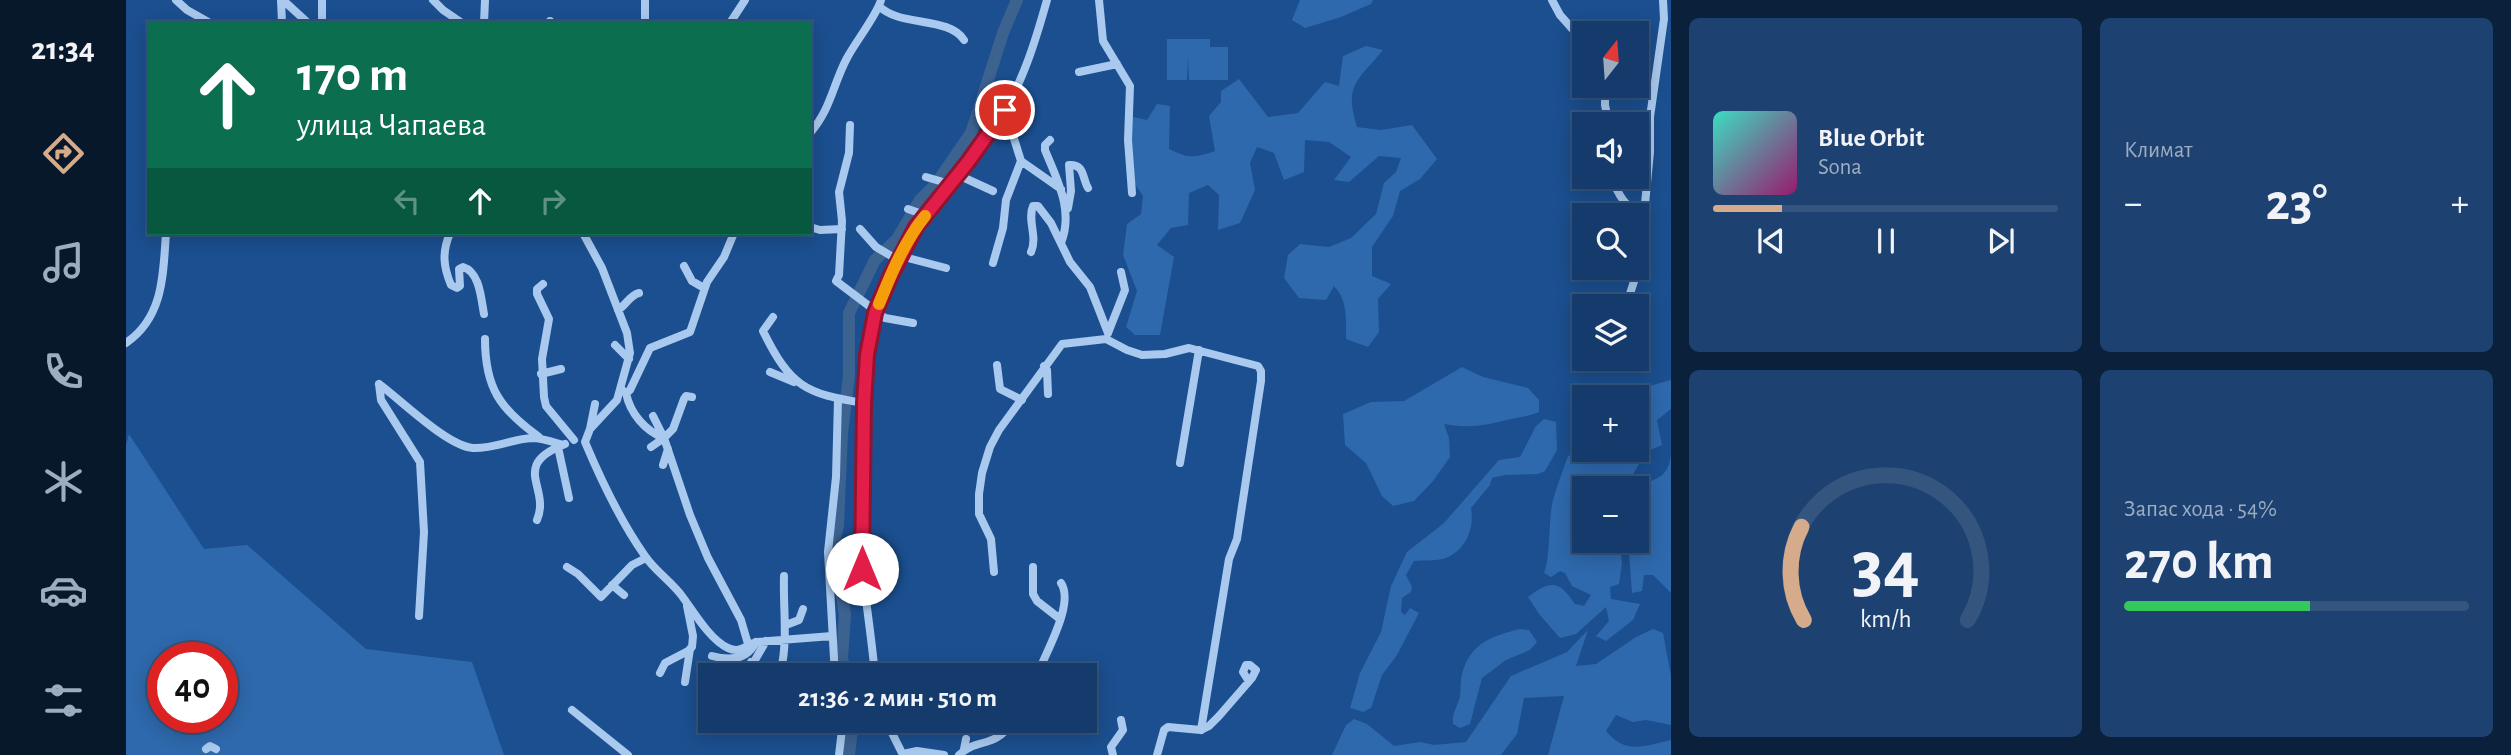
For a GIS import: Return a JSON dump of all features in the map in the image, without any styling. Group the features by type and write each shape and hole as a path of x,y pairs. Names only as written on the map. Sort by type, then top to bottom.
{"street":[{"path":"177,0 187,10 206,21"},
{"path":"282,0 282,21"},
{"path":"282,0 306,21"},
{"path":"322,0 322,21"},
{"path":"433,0 459,21"},
{"path":"484,21 485,0"},
{"path":"645,0 645,21"},
{"path":"731,21 745,0"},
{"path":"874,663 862,569 864,403 867,355 875,313 922,214 947,183 958,175 1005,110 1021,80 1047,0"},
{"path":"1099,0 1103,41 1130,86 1128,140 1132,193"},
{"path":"1552,0 1572,28"},
{"path":"1645,203 1650,117 1664,19 1663,0"},
{"path":"880,3 882,10 902,18 952,30 964,40"},
{"path":"812,129 832,99 845,61 880,3"},
{"path":"1079,72 1117,64"},
{"path":"1005,110 1021,161 1063,191"},
{"path":"850,125 849,153 839,192 842,229 839,275 836,281 875,313 885,318 913,323"},
{"path":"1050,140 1045,145 1045,150 1063,191 1066,214"},
{"path":"993,263 1003,228 1006,200 1021,161"},
{"path":"1061,243 1072,191 1069,165 1079,167 1088,188"},
{"path":"958,175 993,191"},
{"path":"930,178 947,183"},
{"path":"1031,252 1034,246 1031,216 1033,206 1038,206 1070,262 1090,287 1107,336 1127,351 1142,355 1166,354 1189,348 1258,366 1261,371 1239,525 1229,559 1201,730"},
{"path":"908,209 922,214"},
{"path":"812,228 842,229"},
{"path":"860,229 886,255 946,268"},
{"path":"126,343 142,331 161,293 166,235"},
{"path":"449,235 443,258 449,281 457,288 460,286 459,270 463,267 469,269 476,279 484,314"},
{"path":"584,235 602,268 627,333 630,353 624,392 637,419 651,433 664,438"},
{"path":"590,429 624,392 630,390 650,348 690,332 704,288 724,257 733,235"},
{"path":"684,266 692,281 704,288"},
{"path":"1107,336 1125,290 1121,272"},
{"path":"543,285 537,289 537,294 549,318 541,374 546,406 574,440"},
{"path":"618,310 625,306 632,295 639,293"},
{"path":"773,317 763,331 797,383"},
{"path":"994,572 991,539 979,514 979,494 990,447 999,430 1062,344 1107,336"},
{"path":"485,339 485,361 494,393 512,416 542,439"},
{"path":"615,345 629,359"},
{"path":"1180,463 1199,350"},
{"path":"997,365 1000,389 1022,400"},
{"path":"1044,366 1047,370 1048,394"},
{"path":"541,374 561,369"},
{"path":"770,372 812,392 864,403"},
{"path":"419,616 424,532 420,462 381,400 379,384 396,395 418,416 464,446 487,447 529,438 542,439 561,446"},
{"path":"651,447 673,429 684,398 692,397"},
{"path":"834,663 828,552 836,477 839,399"},
{"path":"595,404 585,442 600,475 646,558 726,648 742,650 752,643 832,636"},
{"path":"653,416 664,438 708,558 752,643 748,654 742,657 724,659 712,656"},
{"path":"537,520 541,505 535,480 538,461 545,454 574,440 585,442"},
{"path":"561,446 569,498"},
{"path":"663,465 668,449"},
{"path":"567,567 601,597 632,565 646,558"},
{"path":"1033,567 1033,594 1037,601 1060,619"},
{"path":"782,663 786,639 784,576"},
{"path":"1042,663 1066,597 1061,583"},
{"path":"612,585 624,596"},
{"path":"685,682 693,636 687,606"},
{"path":"786,625 799,620 803,608"},
{"path":"752,663 766,641"},
{"path":"660,673 665,663 690,649"},
{"path":"755,663 758,654"},
{"path":"1157,755 1164,730 1168,727 1201,730 1209,726 1248,680"},
{"path":"572,710 628,755"},
{"path":"1112,755 1111,747 1123,730 1121,720"},
{"path":"839,755 842,733"},
{"path":"892,733 903,754 918,751 944,755"},
{"path":"962,752 1003,735"},
{"path":"962,752 966,739"},
{"path":"206,749 210,746 216,750"}],"shaded area":[{"path":"1300,0 1373,0 1371,4 1341,17 1305,28 1292,20"},
{"path":"1167,39 1210,39 1210,47 1228,47 1228,80 1189,80 1188,57 1187,80 1167,80"},
{"path":"1366,46 1383,50 1355,84 1352,101 1357,127 1381,130 1412,125 1437,159 1420,179 1400,191 1393,216 1372,247 1372,276 1391,284 1378,299 1379,332 1368,347 1346,339 1344,304 1334,286 1326,300 1299,298 1284,278 1288,255 1300,244 1329,247 1351,238 1376,214 1384,183 1396,172 1401,158 1379,156 1349,182 1334,180 1351,157 1329,142 1305,140 1304,172 1284,180 1274,153 1257,147 1250,163 1255,190 1240,223 1218,230 1219,195 1208,185 1189,193 1188,225 1171,228 1157,245 1174,257 1160,335 1135,335 1126,327 1137,291 1123,255 1127,224 1141,214 1143,196 1130,177 1129,116 1147,120 1157,104 1170,106 1169,149 1187,156 1215,151 1209,116 1221,102 1221,91 1239,79 1268,117 1298,113 1325,82 1339,86 1343,56"},
{"path":"1462,367 1483,377 1528,388 1539,400 1539,412 1478,426 1444,424 1449,438 1450,457 1414,501 1393,506 1382,496 1366,463 1345,445 1343,414 1371,402 1404,401"},
{"path":"1671,380 1671,409 1657,420 1662,445 1649,451 1649,386"},
{"path":"1544,419 1556,422 1557,450 1545,471 1492,478 1490,485 1471,508 1470,532 1463,545 1451,556 1443,559 1414,561 1406,575 1412,587 1411,592 1402,598 1401,612 1405,615 1410,608 1419,613 1397,655 1382,675 1371,708 1363,712 1350,708 1360,673 1381,632 1391,586 1407,552 1444,523 1499,460 1520,457 1536,426"},
{"path":"129,434 204,549 247,545 366,649 472,662 504,755 126,755 126,445"},
{"path":"1671,453 1671,593 1653,575 1644,575 1642,591 1632,593 1629,553 1649,553 1649,482 1662,475"},
{"path":"1572,455 1572,462 1640,462 1632,476 1572,476 1572,553 1621,553 1619,584 1610,587 1611,599 1640,604 1633,620 1606,641 1596,636 1609,621 1606,607 1576,634 1560,638 1528,597 1549,585 1564,590 1575,604 1584,606 1591,595 1572,586 1565,573 1560,571 1551,577 1544,573 1553,500 1568,456"},
{"path":"1520,629 1529,630 1537,642 1530,650 1506,660 1482,678 1470,724 1460,728 1453,724 1460,697 1462,674 1470,655 1491,638"},
{"path":"1653,629 1663,633 1671,676 1671,725 1646,720 1633,722 1616,715 1606,731 1613,739 1628,746 1644,746 1671,740 1671,755 1548,755 1564,696 1524,698 1517,734 1501,755 1332,755 1346,725 1354,719 1367,724 1394,746 1420,742 1434,745 1466,742 1511,676 1567,652 1588,630 1576,666 1596,664"}],"waterway":[{"path":"843,663 845,615 834,541 838,526 842,433 849,376 849,313 875,260 897,239 920,200 936,184 971,133 1003,33 1017,0"},
{"path":"849,755 852,733"}],"slow traffic":[{"path":"879,304 898,260 925,216"}],"route":[{"path":"862,569 864,403 867,355 875,313 916,227 1005,110"}]}
